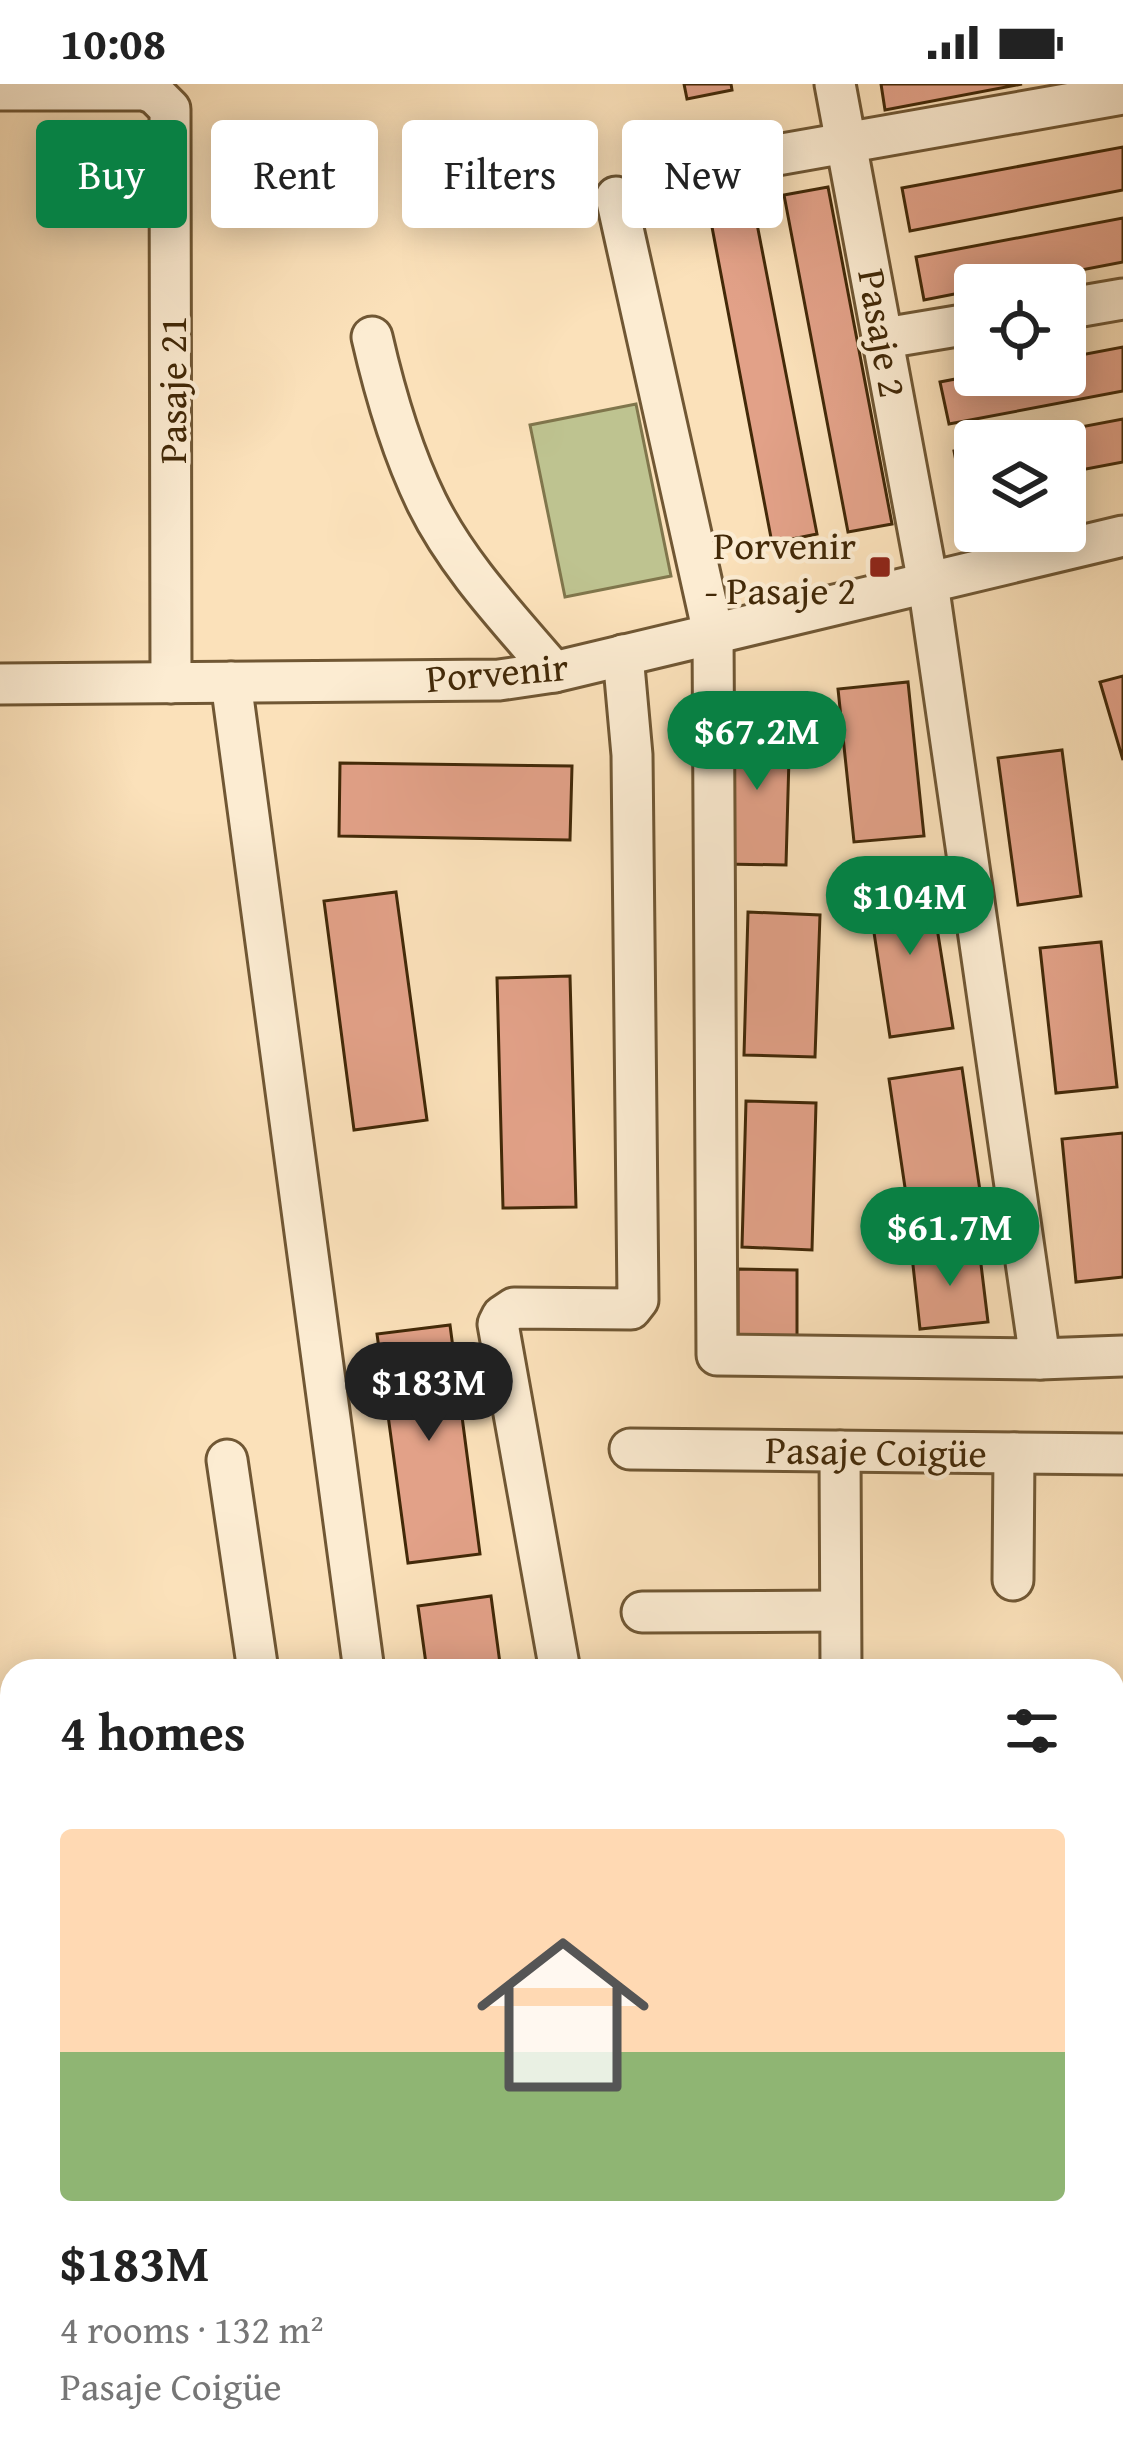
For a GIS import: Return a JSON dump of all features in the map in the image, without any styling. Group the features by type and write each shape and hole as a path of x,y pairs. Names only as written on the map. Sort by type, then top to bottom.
{"street":[{"name":"Pasaje 2","path":"835,84 928,584 1040,1359"},
{"name":"Pasaje 21","path":"0,90 144,90 164,100 172,118 171,683"},
{"path":"783,152 1123,94"},
{"path":"616,197 713,633 717,1355 1123,1356"},
{"path":"1086,305 1123,299"},
{"path":"885,338 954,326"},
{"path":"372,337 388,406 428,505 478,582 554,672"},
{"name":"Porvenir","path":"0,684 499,680 554,672 1123,536"},
{"path":"558,1659 498,1324 514,1308 631,1309 637,1304 632,755 623,656"},
{"path":"231,682 362,1659"},
{"name":"Pasaje Coigüe","path":"630,1449 1123,1454"},
{"path":"840,1451 841,1659"},
{"path":"1013,1580 1014,1453"},
{"path":"227,1460 256,1659"},
{"path":"641,1612 840,1611"}],"green space":[{"path":"636,404 671,576 565,597 530,425"}],"building":[{"path":"684,84 731,84 732,90 687,99"},
{"path":"881,84 1022,84 885,110"},
{"path":"1123,147 1123,190 910,231 902,188"},
{"path":"828,187 892,524 848,532 784,195"},
{"path":"1123,218 1123,262 1086,269 1086,264 954,264 954,294 924,300 916,257"},
{"path":"712,228 758,228 817,534 772,543"},
{"path":"1123,347 1123,391 949,424 940,382 954,379 954,396 1086,396 1086,354"},
{"path":"1123,419 1123,462 1086,469 1086,426"},
{"path":"1123,676 1123,760 1100,682"},
{"path":"908,682 924,836 854,842 838,689"},
{"path":"728,720 790,722 786,865 724,864"},
{"path":"1062,750 1081,896 1018,905 998,758"},
{"path":"340,763 572,766 570,840 339,836"},
{"path":"929,878 953,1028 890,1037 867,887"},
{"path":"396,892 427,1120 354,1130 324,901"},
{"path":"748,912 820,915 815,1057 744,1055"},
{"path":"1101,942 1117,1087 1056,1093 1040,948"},
{"path":"570,976 576,1207 503,1208 497,978"},
{"path":"962,1068 985,1225 912,1235 889,1079"},
{"path":"746,1101 816,1103 812,1250 742,1247"},
{"path":"1123,1133 1123,1277 1076,1282 1062,1139"},
{"path":"979,1248 988,1322 920,1329 912,1256"},
{"path":"738,1269 797,1270 797,1338 738,1338"},
{"path":"450,1325 480,1554 408,1563 377,1334"},
{"path":"491,1596 499,1659 425,1659 418,1606"}],"place":[{"name":"Porvenir - Pasaje 2","path":"880,567"}]}
